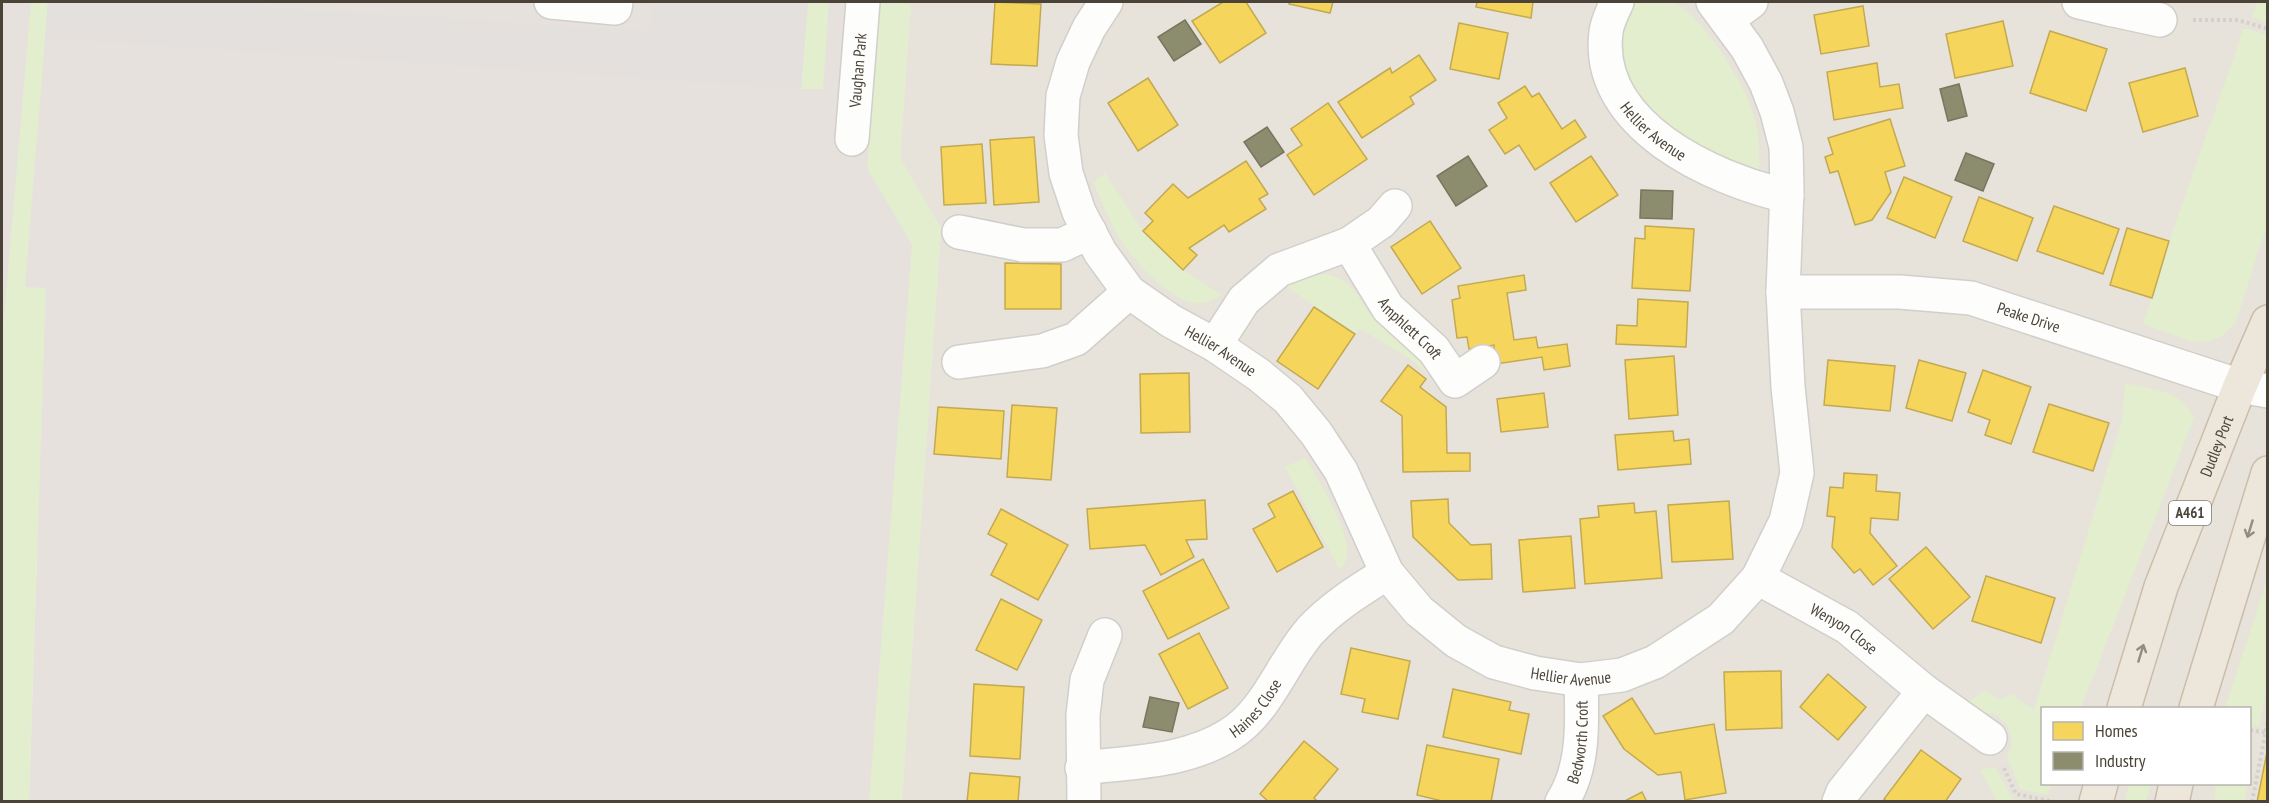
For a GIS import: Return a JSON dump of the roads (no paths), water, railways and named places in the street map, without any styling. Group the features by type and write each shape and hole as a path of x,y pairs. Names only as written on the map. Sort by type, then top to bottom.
{"highway":[{"name":"Dudley Port","path":"2124,707 2161,587 2254,388 2268,322"},
{"path":"2196,707 2268,473"},
{"path":"2096,801 2100,785"},
{"path":"2172,801 2176,785"}],"street":[{"path":"551,2 615,8 616,2"},
{"name":"Vaughan Park","path":"852,139 863,2"},
{"name":"Hellier Avenue","path":"1106,2 1089,28 1073,62 1063,96 1061,135 1066,173 1079,213 1100,252 1129,292 1171,321 1215,345 1259,375 1288,399 1316,433 1341,471 1387,573 1419,611 1456,641 1494,662 1535,673 1581,680 1622,675 1655,662 1721,619 1758,578 1786,521 1797,473 1788,387 1783,292 1787,196 1786,147 1777,112 1766,83 1731,7"},
{"name":"Hellier Avenue","path":"1617,2 1605,31 1606,61 1617,95 1643,126 1674,150 1718,173 1753,188 1787,196"},
{"path":"2101,4 2160,20"},
{"path":"1215,345 1244,300 1279,270 1349,244 1381,222 1395,206"},
{"path":"959,232 1023,245 1062,245 1090,232"},
{"name":"Amphlett Croft","path":"1349,244 1388,308 1434,350 1455,381 1483,362"},
{"path":"959,362 1042,351 1076,339 1129,292"},
{"name":"Peake Drive","path":"1783,292 1900,292 1971,298 2254,388"},
{"name":"Haines Close","path":"1082,768 1166,759 1200,750 1230,735 1253,716 1311,631 1344,600 1387,573"},
{"name":"Wenyon Close","path":"1758,578 1847,627 1923,691 1990,738"},
{"path":"1084,801 1083,715 1087,680 1105,635"},
{"name":"Bedworth Croft","path":"1562,801 1568,792 1578,762 1582,724 1581,680"},
{"path":"1839,801 1843,792 1923,691"}]}
